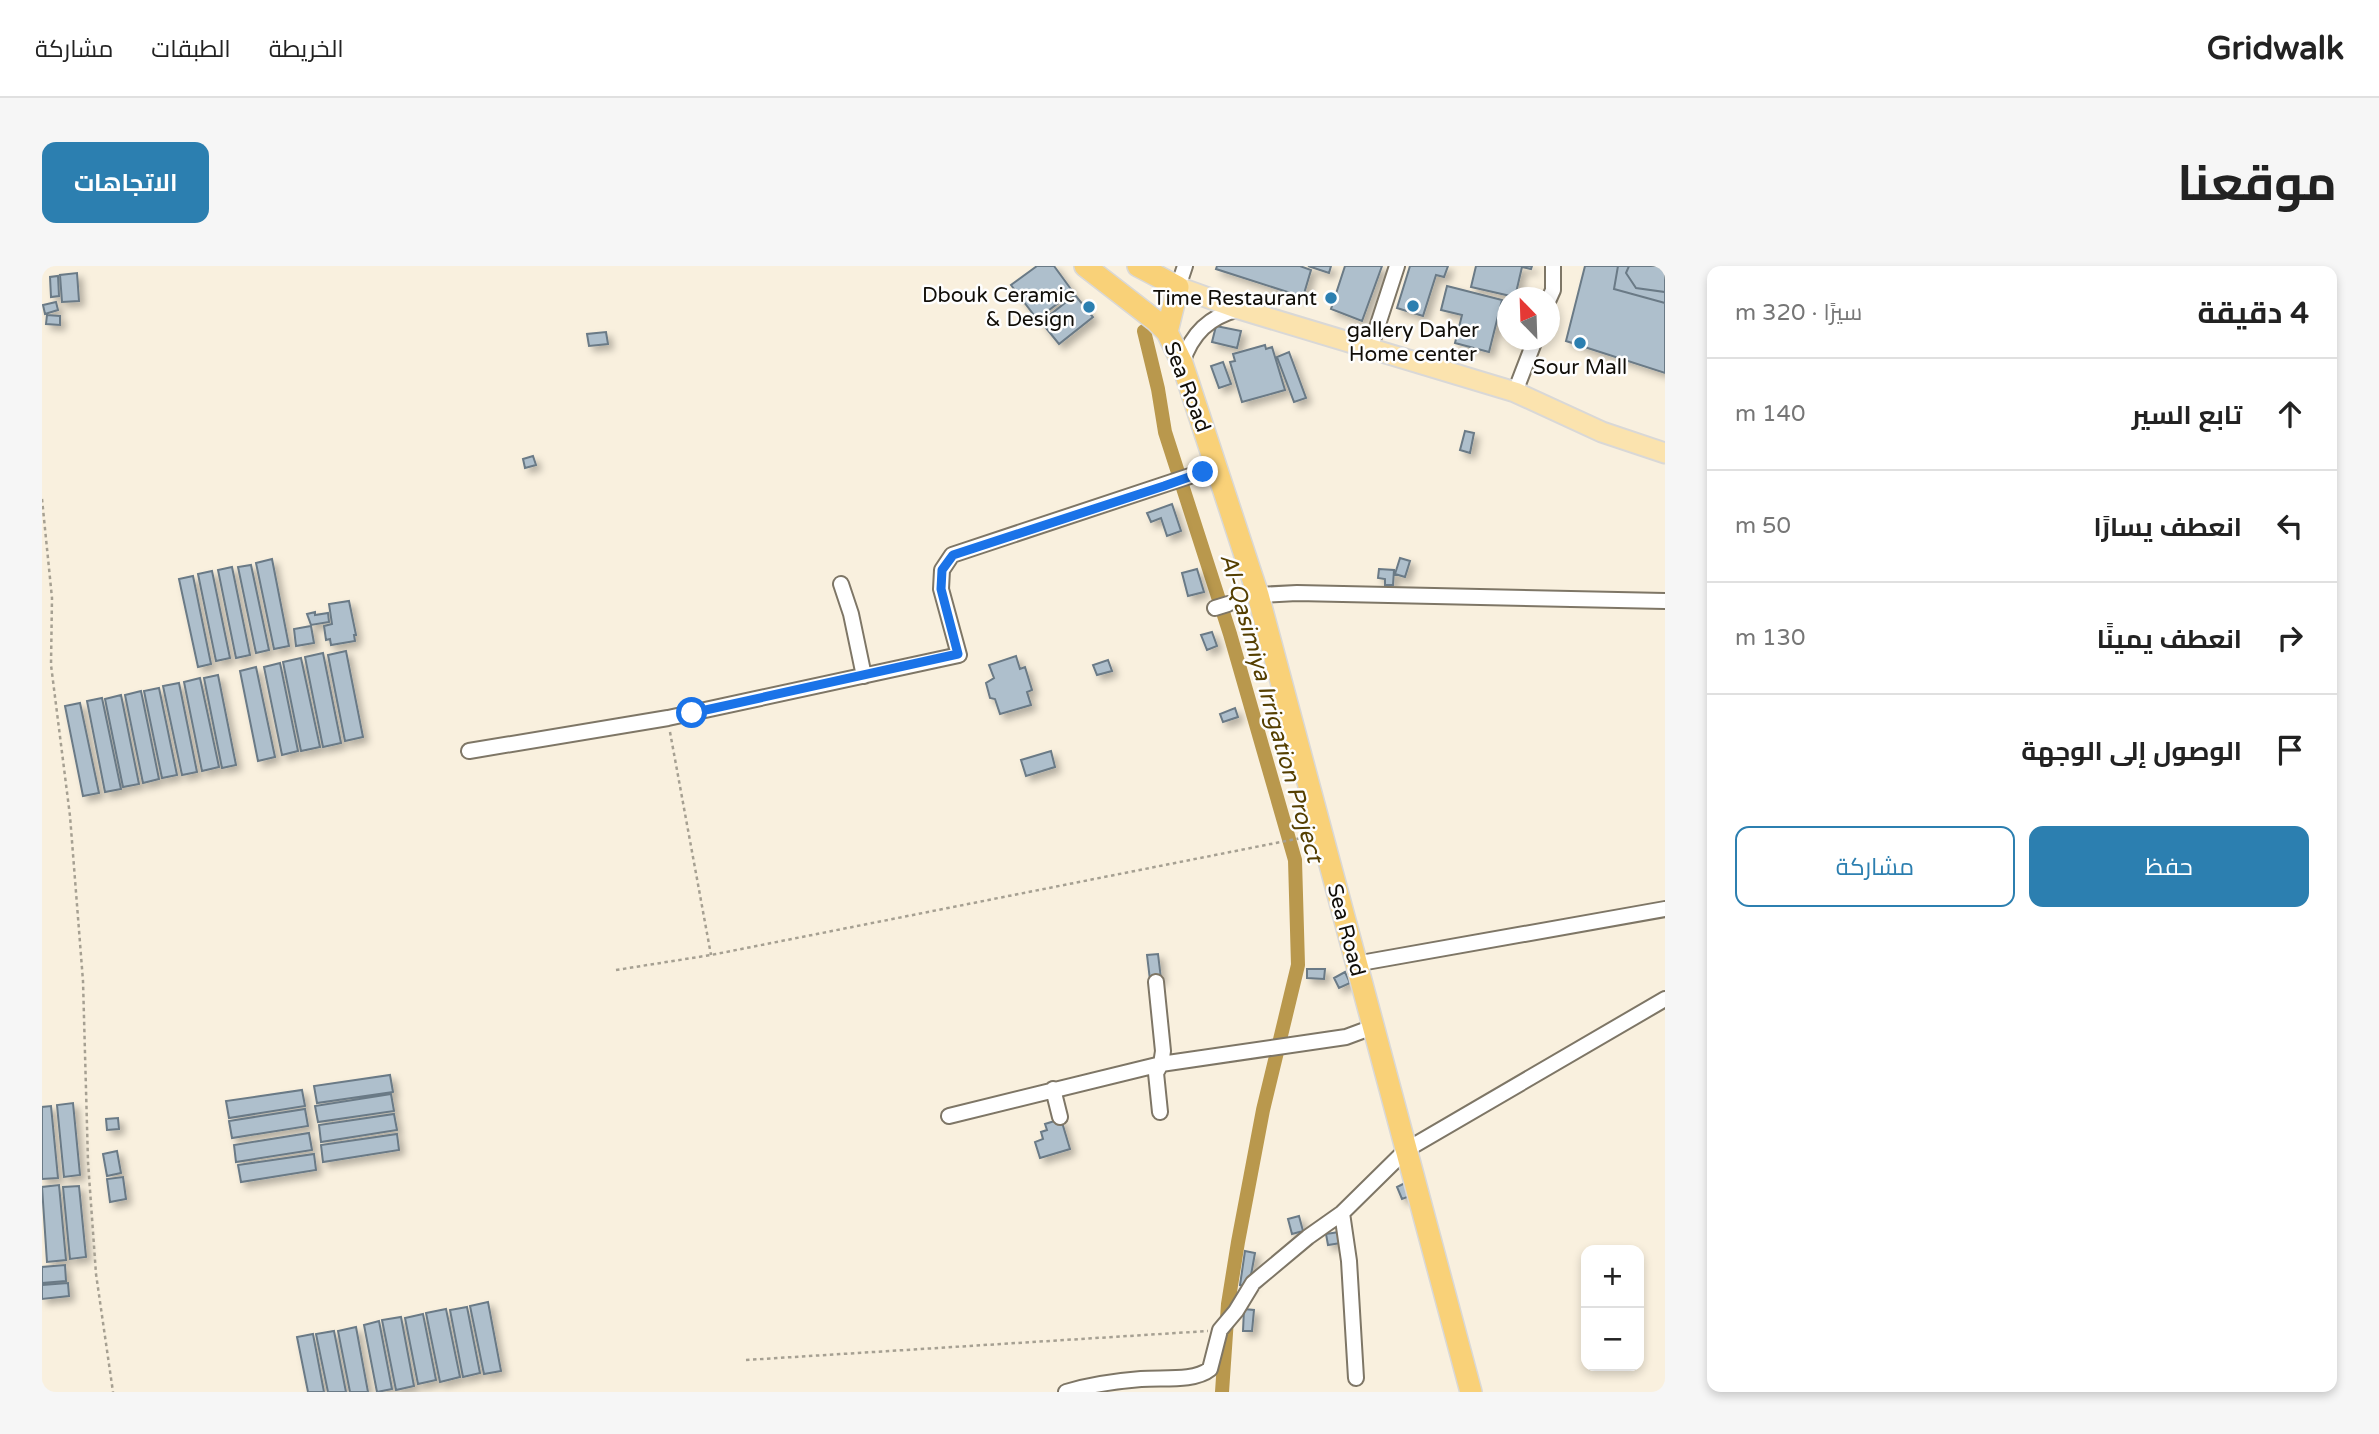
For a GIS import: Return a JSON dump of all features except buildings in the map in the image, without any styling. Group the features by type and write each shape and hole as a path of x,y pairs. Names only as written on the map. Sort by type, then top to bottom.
{"highway":[{"name":"Sea Road","path":"1085,266 1156,321 1167,332 1182,363 1258,594 1471,1392"},
{"path":"1138,266 1178,287 1167,332"}],"main road":[{"path":"1178,287 1239,309 1515,392 1602,432 1665,453"}],"street":[{"path":"1178,287 1185,266"},
{"path":"1370,349 1397,266"},
{"path":"1553,266 1553,287"},
{"path":"1182,363 1187,347 1208,321 1239,309"},
{"path":"1515,392 1531,350"},
{"path":"469,751 668,718 958,654 941,589 942,570 953,555 1217,467"},
{"path":"841,584 851,614 864,676"},
{"path":"1258,594 1665,601"},
{"path":"1355,964 1665,909"},
{"path":"1156,982 1163,1051 1156,1073 1160,1112"},
{"path":"1066,1392 1138,1379 1200,1375 1210,1369 1220,1330 1258,1278 1342,1213 1406,1150 1665,999"},
{"path":"949,1116 1161,1064 1346,1037 1373,1027"},
{"path":"1053,1089 1060,1117"},
{"path":"1342,1213 1349,1261 1356,1378"}],"path":[{"path":"42,499 52,598 51,665 70,817 83,981 88,1162 96,1274 113,1392"},
{"path":"668,718 711,955"},
{"path":"615,970 711,955 1300,839"},
{"path":"746,1360 1220,1330"}],"waterway":[{"name":"Al-Qasimiya Irrigation Project","path":"1144,331 1165,432 1230,634 1295,860 1298,965 1263,1110 1238,1242 1228,1304 1222,1392"}],"place":[{"name":"Time Restaurant","path":"1331,298"},
{"name":"gallery Daher Home center","path":"1413,306"},
{"name":"Dbouk Ceramic & Design","path":"1089,307"},
{"name":"Sour Mall","path":"1580,343"}],"route":[{"path":"692,713 958,654 941,589 942,570 953,555 1203,472"}]}
